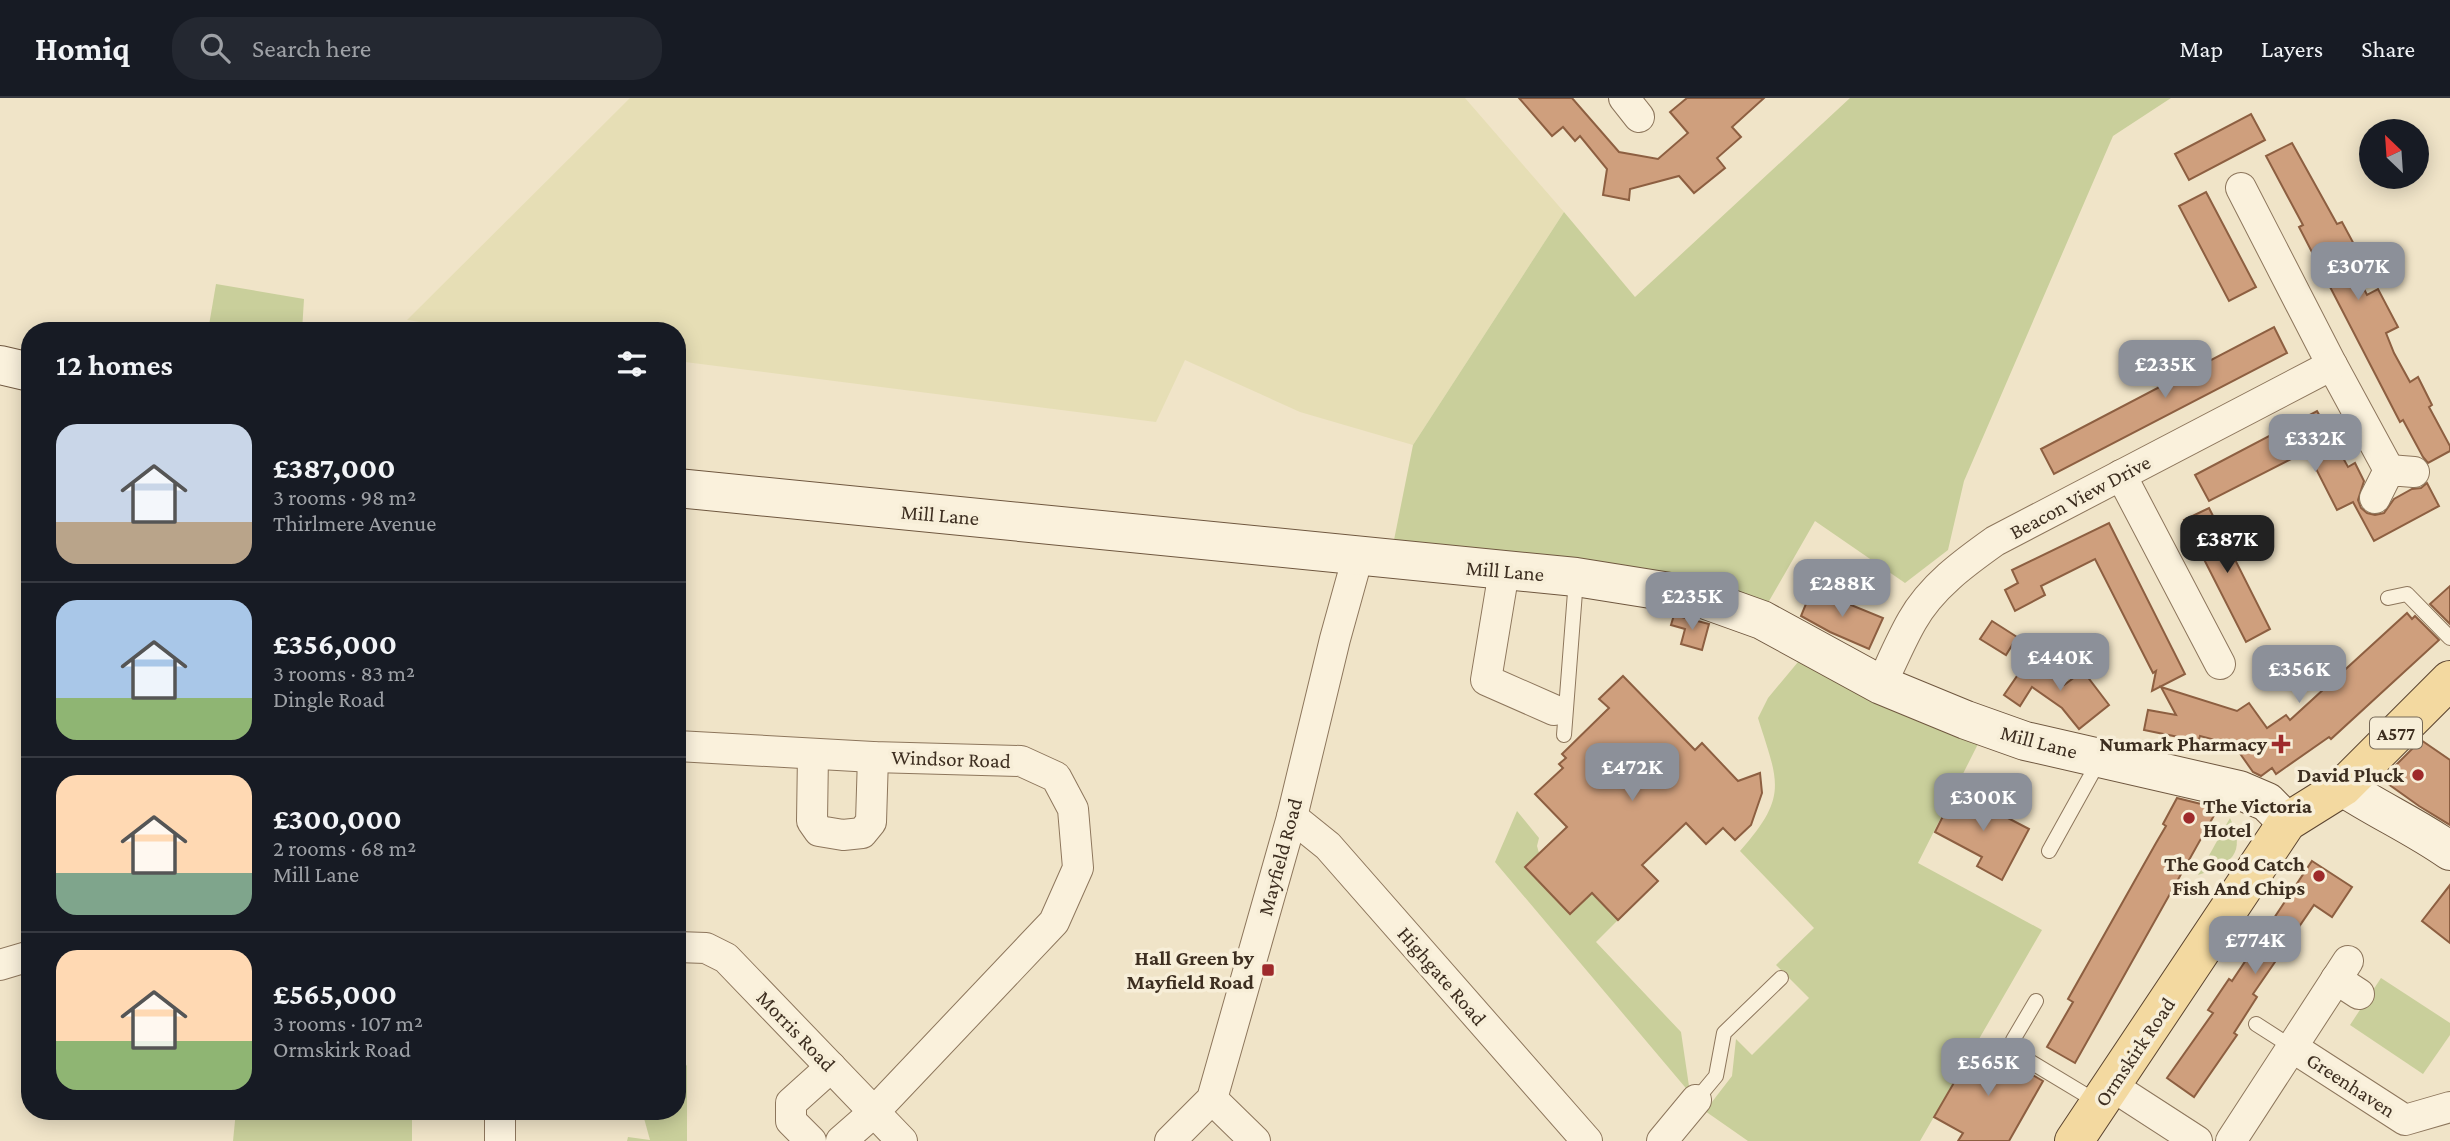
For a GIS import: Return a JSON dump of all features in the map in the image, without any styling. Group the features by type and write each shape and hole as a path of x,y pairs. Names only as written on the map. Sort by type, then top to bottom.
{"main road":[{"name":"A577","path":"2287,822 2343,787 2450,680"},
{"name":"Ormskirk Road","path":"2074,1141 2287,822"}],"street":[{"path":"2241,188 2332,365 2402,471 2375,498"},
{"path":"0,365 21,370"},
{"name":"Beacon View Drive","path":"1881,685 1913,619 1933,593 1962,564 1995,541 2332,365"},
{"path":"2121,475 2220,664"},
{"name":"Mill Lane","path":"686,489 1576,577 1670,590 1736,609 1762,620 1881,685 1966,720 2025,741 2239,790 2267,803 2287,822"},
{"name":"Mayfield Road","path":"1170,1141 1212,1099 1292,817 1358,556"},
{"path":"1504,571 1475,676 1559,723"},
{"name":"Windsor Road","path":"686,747 873,757 1021,761 1056,777 1073,809 1079,868 1054,922 873,1113 841,1141"},
{"path":"813,754 812,821 819,831 843,835 862,833 871,822 873,757"},
{"path":"2343,787 2450,851"},
{"name":"Highgate Road","path":"1292,817 1328,846 1587,1141"},
{"name":"Morris Road","path":"686,947 706,948 726,958 902,1141"},
{"path":"0,965 21,959"},
{"name":"Greenhaven","path":"2231,1141 2292,1048 2348,978"},
{"name":"Greenhaven","path":"2292,1048 2405,1120 2450,1107"},
{"path":"811,1141 791,1121 791,1103 831,1067"},
{"path":"2106,1095 2197,1141"},
{"path":"1212,1099 1255,1141"},
{"path":"1662,1141 1696,1100"},
{"path":"500,1120 500,1141"}],"lane":[{"path":"1559,723 1576,577"},
{"path":"2388,598 2407,594 2450,638"},
{"path":"2049,851 2101,758"},
{"path":"1696,1100 1716,1076 1724,1033 1781,978"},
{"path":"2036,1001 2013,1040 2016,1053 2106,1095"},
{"path":"2256,1024 2292,1048"}],"shaded area":[{"path":"630,98 1465,98 1564,212 1413,445 1300,412 1185,360 1156,422 686,362 686,322 407,320"}],"green space":[{"path":"1850,98 2171,98 2113,136 1964,481 1948,550 1905,583 1815,521 1765,608 1644,568 1392,550 1413,445 1564,212 1635,297"},
{"path":"216,284 304,299 303,322 210,322"},
{"path":"1803,656 1979,742 1918,863 2042,930 1920,1141 1748,1141 1705,1111 1732,1076 1736,1039 1752,1055 1809,998 1776,965 1814,928 1740,851 1766,816 1773,802 1775,788 1771,758 1758,718 1768,698"},
{"path":"1517,811 1539,838 1539,853 1525,868 1570,914 1592,894 1618,920 1596,942 1681,1032 1690,1093 1495,862"},
{"path":"2230,818 2237,841 2233,856 2219,867 2198,875"},
{"path":"2381,978 2450,1023 2450,1035 2423,1074 2350,1025"},
{"path":"686,1065 687,1141 627,1141 628,1137 650,1140 644,1120 686,1120"},
{"path":"235,1120 412,1120 412,1141 233,1141"}],"building":[{"path":"1519,98 1572,98 1619,152 1658,159 1688,133 1670,112 1687,98 1764,98 1732,127 1741,137 1717,158 1725,168 1694,193 1679,176 1630,189 1629,200 1603,195 1607,169 1580,136 1575,141 1563,127 1552,136"},
{"path":"2251,114 2265,140 2189,180 2175,154"},
{"path":"2292,143 2337,224 2342,222 2356,248 2346,253 2367,295 2378,289 2398,327 2386,333 2394,353 2410,382 2418,377 2432,405 2429,407 2450,446 2450,451 2428,463 2403,420 2400,422 2299,227 2303,225 2266,156"},
{"path":"2206,192 2256,287 2229,301 2179,206"},
{"path":"2274,327 2287,353 2054,474 2041,449"},
{"path":"2317,411 2348,467 2355,463 2364,481 2358,500 2367,513 2384,513 2394,499 2427,483 2439,506 2374,541 2353,502 2337,510 2307,451 2209,501 2195,475"},
{"path":"2209,508 2270,629 2246,642 2184,520"},
{"path":"2109,523 2185,674 2152,691 2156,671 2153,673 2095,559 2041,586 2045,595 2015,611 2005,590 2018,583 2012,570"},
{"path":"2450,586 2450,624 2430,604"},
{"path":"1812,589 1883,618 1869,649 1801,616"},
{"path":"2407,613 2412,619 2415,616 2439,640 2331,739 2329,737 2276,774 2272,768 2261,776 2253,772 2234,745 2200,736 2195,752 2188,739 2144,730 2148,710 2176,715 2161,687 2237,711 2249,703 2267,728 2286,715 2290,720"},
{"path":"1674,615 1709,624 1702,650 1681,644 1685,629 1671,625"},
{"path":"1992,621 2017,637 2006,655 1980,639"},
{"path":"2028,660 2064,685 2083,671 2109,705 2079,729 2062,708 2032,687 2020,706 2004,695"},
{"path":"1623,676 1695,750 1702,743 1738,781 1760,773 1762,793 1751,825 1735,840 1723,828 1706,844 1686,823 1642,865 1658,881 1618,920 1592,893 1570,914 1525,867 1567,827 1535,794 1563,768 1559,764 1566,758 1562,754 1609,708 1599,699"},
{"name":"David Pluck","path":"2421,740 2450,760 2450,825 2384,781"},
{"path":"1956,790 2029,829 2002,880 1977,866 1982,857 1935,832"},
{"path":"2177,798 2201,804 2216,812 2075,1063 2047,1047 2073,1002 2068,999 2166,826 2163,824"},
{"path":"2312,861 2352,887 2332,917 2314,905 2253,994 2257,997 2234,1033 2237,1035 2194,1097 2167,1078 2213,1013 2208,1010 2229,979 2232,981"},
{"path":"2450,885 2450,943 2422,921"},
{"path":"1977,1043 2043,1081 2009,1141 1958,1141 1963,1133 1934,1117"}],"place":[{"name":"Numark Pharmacy","path":"2281,744"},
{"name":"David Pluck","path":"2418,775"},
{"name":"The Victoria Hotel","path":"2189,818"},
{"name":"The Good Catch Fish And Chips","path":"2319,876"},
{"name":"Hall Green by Mayfield Road","path":"1268,970"}]}
